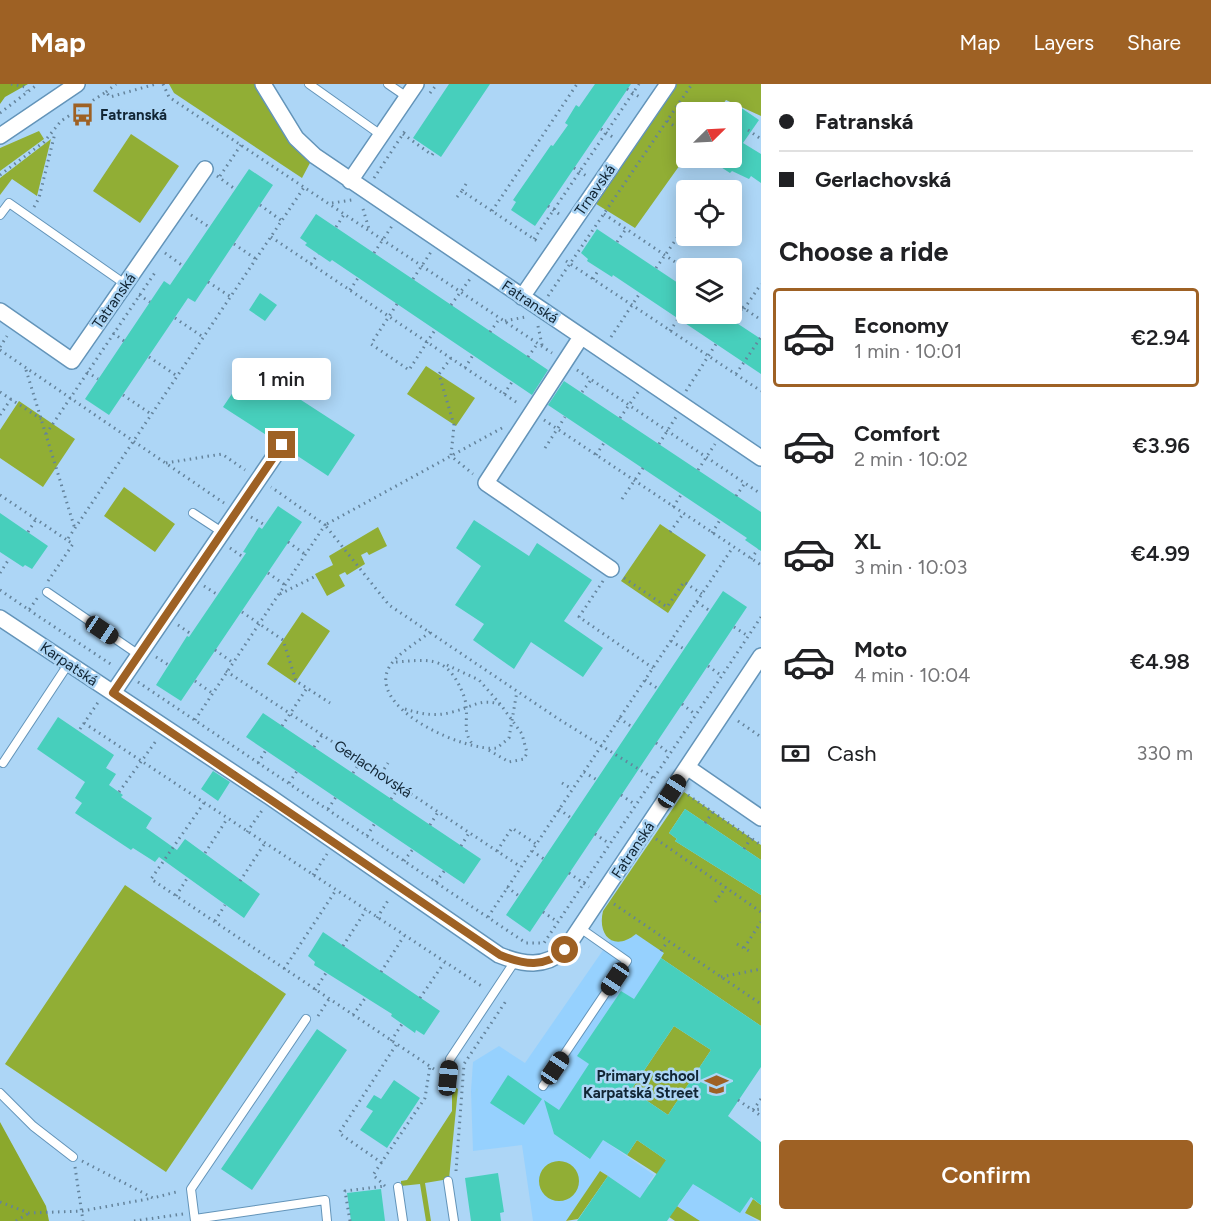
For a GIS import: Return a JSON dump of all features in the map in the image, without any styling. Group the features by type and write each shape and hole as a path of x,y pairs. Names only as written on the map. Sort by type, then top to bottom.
{"street":[{"path":"0,136 77,84"},
{"name":"Fatranská","path":"263,84 296,138 350,181 761,458"},
{"path":"350,181 416,84"},
{"name":"Trnavská","path":"522,297 668,84"},
{"name":"Tatranská","path":"0,311 72,361 205,169"},
{"path":"581,337 486,483 611,569"},
{"path":"110,691 126,674 282,445"},
{"name":"Karpatská","path":"0,618 500,955 522,963"},
{"name":"Fatranská","path":"522,963 554,959 565,950 761,656"},
{"path":"687,767 761,818"}],"lane":[{"path":"309,84 381,135"},
{"path":"388,84 407,97"},
{"path":"0,216 9,203 125,284"},
{"path":"193,513 222,532"},
{"path":"47,592 139,655"},
{"path":"3,763 69,663"},
{"path":"543,1086 627,961 580,928"},
{"path":"448,1078 450,1059 493,994 522,963"},
{"path":"310,1020 190,1189 194,1218 325,1200 327,1221"},
{"path":"0,1093 33,1126 73,1157"},
{"path":"448,1181 454,1221"},
{"path":"398,1187 403,1221"}],"path":[{"path":"11,84 25,87 28,91"},
{"path":"0,113 39,84"},
{"path":"0,175 55,131 62,122 116,84"},
{"path":"106,92 111,97 156,84"},
{"path":"163,84 169,98 305,186 761,494"},
{"path":"492,211 577,84"},
{"path":"534,239 639,84"},
{"path":"539,309 692,84"},
{"path":"651,110 676,127"},
{"path":"748,130 761,139"},
{"path":"28,216 39,198 55,131"},
{"path":"403,134 432,155 434,152"},
{"path":"219,178 241,145"},
{"path":"205,169 235,189"},
{"path":"457,197 466,184"},
{"path":"68,540 305,186"},
{"path":"462,190 761,391"},
{"path":"330,204 360,199 369,229"},
{"path":"260,205 282,221"},
{"path":"179,207 209,227"},
{"path":"187,226 200,207"},
{"path":"336,227 345,213"},
{"path":"604,214 676,262"},
{"path":"374,253 400,215"},
{"path":"617,242 627,230"},
{"path":"271,237 761,566"},
{"path":"656,268 676,239"},
{"path":"413,279 438,241"},
{"path":"234,244 256,259"},
{"path":"46,434 174,245"},
{"path":"152,246 183,266"},
{"path":"311,264 318,254"},
{"path":"451,305 478,267"},
{"path":"593,279 599,269"},
{"path":"350,290 358,278"},
{"path":"208,282 231,297"},
{"path":"742,310 761,284"},
{"path":"602,351 640,293"},
{"path":"397,304 371,344 380,351 409,370 435,330"},
{"path":"744,308 761,320"},
{"path":"490,332 502,319 535,315 543,347"},
{"path":"175,318 203,337"},
{"path":"670,331 676,322"},
{"path":"8,336 0,349 237,512"},
{"path":"736,374 761,337"},
{"path":"528,357 538,343"},
{"path":"659,444 716,344"},
{"path":"465,368 473,355"},
{"path":"149,357 177,375"},
{"path":"451,358 439,374 454,425 451,456 454,461 486,483"},
{"path":"26,368 75,529"},
{"path":"582,392 591,380"},
{"path":"620,418 646,380"},
{"path":"504,394 512,382"},
{"path":"0,392 41,419"},
{"path":"123,395 151,414"},
{"path":"0,415 11,399"},
{"path":"195,720 325,525 531,412"},
{"path":"545,448 565,417"},
{"path":"698,470 722,432"},
{"path":"596,455 604,442"},
{"path":"166,463 222,454 325,525 389,605 517,691 672,791 684,792 761,845"},
{"path":"622,499 643,468"},
{"path":"736,496 745,483"},
{"path":"0,495 73,544 29,610"},
{"path":"673,507 681,495"},
{"path":"670,532 683,514"},
{"path":"28,532 36,519"},
{"path":"712,533 720,520"},
{"path":"288,542 306,555"},
{"path":"488,917 733,547"},
{"path":"751,559 758,549"},
{"path":"68,552 73,555"},
{"path":"0,573 9,559"},
{"path":"611,569 667,607 684,582 702,594"},
{"path":"268,573 285,585"},
{"path":"278,595 316,576"},
{"path":"600,586 579,617 653,668"},
{"path":"0,590 526,943 544,943 761,617"},
{"path":"697,602 710,610"},
{"path":"242,612 283,640 296,681 330,703"},
{"path":"734,627 748,636"},
{"path":"430,632 387,669 386,686 401,708 427,728 475,748 497,748 509,738 517,691"},
{"path":"671,641 684,649"},
{"path":"215,650 232,662"},
{"path":"394,662 431,660 464,671 478,680 511,718 527,744 524,759 509,762 487,749"},
{"path":"446,665 459,685 466,708 465,730 475,748"},
{"path":"708,666 722,676"},
{"name":"Gerlachovská","path":"226,671 521,867"},
{"path":"645,680 657,688"},
{"path":"195,681 212,693"},
{"path":"282,726 308,688"},
{"path":"80,729 110,691"},
{"path":"401,708 435,715 466,708 480,701 501,705"},
{"path":"682,704 696,715"},
{"path":"619,718 632,727"},
{"path":"84,723 444,963 506,1001 464,1064 456,1174"},
{"path":"119,792 161,735"},
{"path":"314,747 322,735"},
{"path":"656,743 670,754"},
{"path":"258,763 266,750"},
{"path":"353,773 361,760"},
{"path":"381,774 388,763"},
{"path":"289,783 297,771"},
{"path":"584,772 597,780"},
{"path":"562,783 572,789"},
{"path":"391,800 400,786"},
{"path":"621,795 636,805"},
{"path":"328,809 336,797"},
{"path":"204,803 152,879 396,1045 461,1086"},
{"path":"247,832 265,806"},
{"path":"559,809 571,818"},
{"path":"429,825 438,812"},
{"path":"705,823 713,812"},
{"path":"205,853 227,819"},
{"path":"367,836 375,823"},
{"path":"497,851 512,828 536,844"},
{"path":"460,846 469,833"},
{"path":"595,834 610,844"},
{"path":"652,837 761,912"},
{"path":"744,849 751,838"},
{"path":"240,881 265,843"},
{"path":"405,861 413,849"},
{"path":"313,875 330,850"},
{"path":"532,850 544,859"},
{"path":"436,882 445,870"},
{"path":"569,873 596,892"},
{"path":"176,896 188,877"},
{"path":"507,887 519,896"},
{"path":"715,902 726,887"},
{"path":"284,969 336,890"},
{"path":"377,918 393,893"},
{"path":"609,901 761,1004"},
{"path":"214,922 225,905"},
{"path":"343,946 366,910"},
{"path":"543,912 558,922"},
{"path":"744,948 761,922"},
{"path":"381,972 404,936"},
{"path":"661,951 668,941"},
{"path":"737,944 751,952"},
{"path":"420,998 444,963"},
{"path":"721,977 761,969"},
{"path":"315,990 326,973"},
{"path":"353,1016 366,997"},
{"path":"310,1020 329,999"},
{"path":"391,1041 402,1024"},
{"path":"382,1163 339,1133 396,1045"},
{"path":"387,1198 385,1186 373,1175 425,1098 429,1066"},
{"path":"753,1110 761,1099"},
{"path":"738,1100 761,1116"},
{"path":"753,1110 761,1109"},
{"path":"73,1157 109,1173 153,1198"},
{"path":"73,1157 83,1221"},
{"path":"350,1221 345,1191 385,1186"},
{"path":"0,1202 28,1214 82,1211 190,1189"},
{"path":"16,1221 28,1214"},
{"path":"173,1216 173,1221"},
{"path":"134,1221 173,1216 194,1218"}],"shaded area":[{"path":"636,933 665,953 634,999 621,991 577,1056 603,1073 581,1077 551,1123 554,1134 589,1159 603,1140 654,1175 648,1184 655,1190 647,1203 601,1171 566,1221 533,1221 522,1145 473,1151 471,1091 473,1062 499,1046 525,1063 610,940 629,939"},
{"path":"687,1175 697,1187 740,1212 751,1197 753,1199 745,1213 757,1221 700,1221 670,1201 671,1199 679,1205 687,1193"}],"green space":[{"path":"0,84 28,84 5,97 0,104"},
{"path":"169,84 254,84 280,125 311,161 302,178 174,93"},
{"path":"676,84 761,84 761,116 742,107 742,102 726,100 724,102 676,102 678,168 635,228 593,202"},
{"path":"39,131 44,139 0,171 0,148"},
{"path":"131,134 179,166 140,223 93,191"},
{"path":"51,139 37,196 12,179 0,195 0,178"},
{"path":"426,366 475,398 456,426 407,394"},
{"path":"19,401 75,439 43,487 0,458 0,430"},
{"path":"124,487 175,524 155,552 104,516"},
{"path":"660,524 706,555 668,613 621,581"},
{"path":"378,527 387,546 369,555 367,552 361,555 365,564 347,575 345,572 339,575 345,586 327,596 315,574 333,565 329,556"},
{"path":"302,612 330,631 295,683 267,664"},
{"path":"684,792 761,845 761,860 685,809 669,833 677,839 675,841 761,895 761,1026 661,958 664,953 636,934 621,942 614,941 609,939 603,928 603,911"},
{"path":"125,885 286,994 166,1172 5,1064"},
{"path":"674,1026 711,1050 668,1115 631,1090"},
{"path":"452,1085 458,1089 449,1179 425,1183 431,1221 426,1221 420,1184 401,1186 401,1181 407,1180 452,1111"},
{"path":"0,1122 46,1206 49,1221 0,1221"},
{"path":"637,1140 672,1164 663,1178 627,1155"},
{"path":"559,1161 567,1162 573,1167 578,1173 578,1189 573,1195 567,1200 559,1201 551,1200 545,1195 540,1189 539,1181 540,1173 545,1167 551,1162"},
{"path":"600,1171 608,1176 578,1219 566,1221"},
{"path":"753,1199 761,1205 761,1221 745,1213"},
{"path":"669,1201 700,1221 675,1221 662,1212"}],"building":[{"path":"449,84 490,84 441,157 413,138"},
{"path":"595,84 631,84 535,226 511,210 516,202 513,200 551,145 553,146 568,125 565,123 576,105 579,107"},
{"path":"742,108 759,120 743,143 761,154 761,183 751,176 749,179 732,171 730,173 722,168 742,168"},
{"path":"249,169 273,185 195,302 188,298 109,415 85,399 164,281 170,285"},
{"path":"316,214 548,370 532,395 332,260 330,262 305,245 307,243 300,238"},
{"path":"597,229 676,282 676,317 613,275 612,277 587,261 588,259 581,253"},
{"path":"260,293 277,305 265,321 249,310"},
{"path":"686,324 738,324 761,339 761,374"},
{"path":"250,367 355,435 328,476 290,451 291,441 287,437 278,436 274,440 223,407"},
{"path":"564,381 761,512 761,551 745,540 747,538 548,405"},
{"path":"278,506 302,522 181,701 156,685 187,636 189,637 246,553 243,552 259,527 262,529"},
{"path":"0,513 48,546 32,569 25,565 23,567 0,552"},
{"path":"474,520 529,556 537,543 592,580 564,621 603,648 583,677 531,642 514,669 473,640 484,624 455,605 481,566 456,548"},
{"path":"723,591 747,607 530,932 506,915"},
{"path":"263,713 481,859 464,884 246,737"},
{"path":"58,717 114,755 106,768 116,774 109,785 123,795 121,797 152,818 146,828 177,850 185,839 260,894 244,918 159,857 155,862 133,848 131,850 75,813 82,803 75,798 85,782 37,749"},
{"path":"213,771 230,782 218,801 201,789"},
{"path":"685,809 761,860 761,895 675,841 677,839 669,833"},
{"path":"323,932 440,1011 424,1035 416,1030 415,1033 391,1016 392,1014 314,965 315,962 308,956"},
{"path":"661,958 761,1026 761,1067 728,1116 761,1142 761,1205 751,1197 740,1213 693,1184 667,1221 577,1221 608,1176 640,1198 666,1160 637,1140 627,1155 603,1140 590,1159 554,1134 544,1100 559,1110 589,1064 577,1056 621,991 634,999","holes":["674,1026 711,1050 668,1115 631,1090"]},
{"path":"317,1029 347,1050 252,1190 221,1169"},
{"path":"508,1075 542,1099 524,1125 490,1103"},
{"path":"394,1080 420,1098 387,1148 360,1130 373,1111 366,1107 374,1095 381,1099"},
{"path":"498,1173 504,1212 500,1213 501,1221 471,1221 465,1178"},
{"path":"381,1189 385,1221 351,1221 347,1193"}],"place":[{"name":"Fatranská","path":"82,115"},
{"name":"Primary school Karpatská Street","path":"717,1085"}],"route":[{"path":"282,445 113,693 270,797 500,955 530,964 554,959 565,950"}]}
